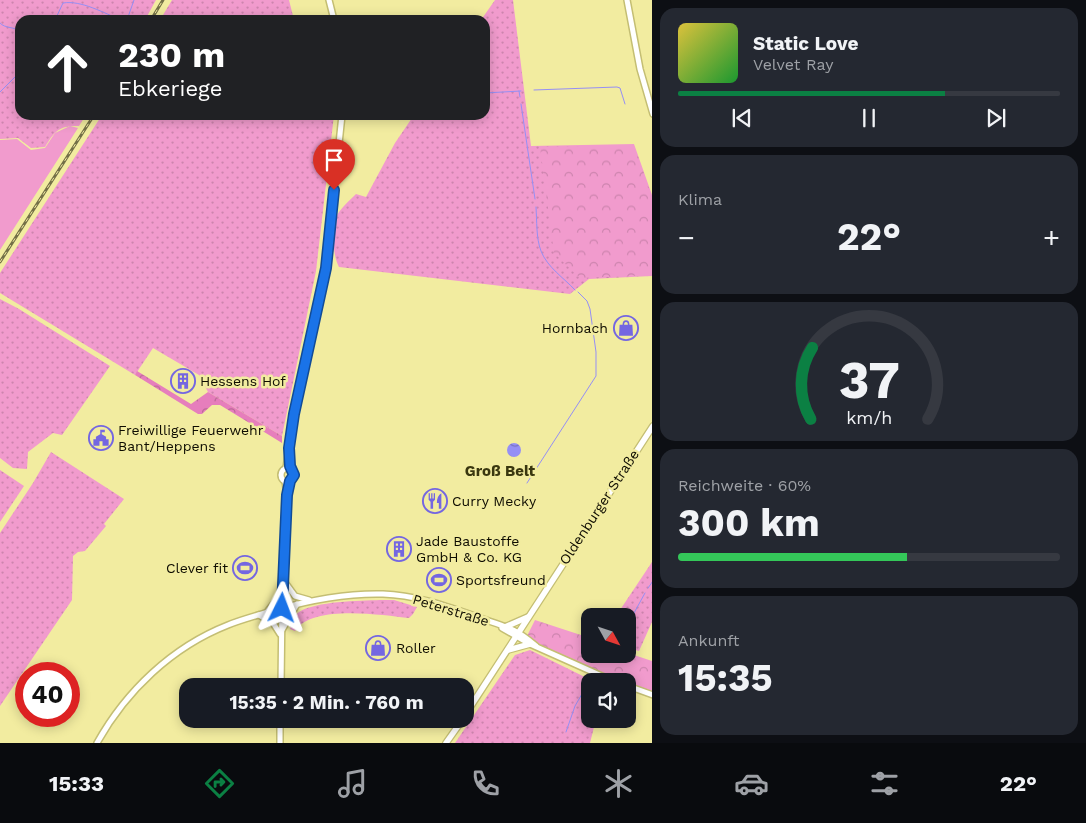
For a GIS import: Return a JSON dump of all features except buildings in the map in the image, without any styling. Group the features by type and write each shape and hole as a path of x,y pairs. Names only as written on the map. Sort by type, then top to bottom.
{"main road":[{"name":"Oldenburger Straße","path":"474,701 652,426"},
{"path":"505,627 528,617"},
{"path":"508,650 533,645"},
{"path":"446,743 457,728"}],"street":[{"path":"329,0 333,15"},
{"path":"628,0 640,69 652,114"},
{"path":"280,678 287,495 288,481 294,475 288,468 288,454 294,414 326,268 341,120"},
{"path":"288,468 283,470 281,475 288,481"},
{"path":"283,579 295,596 310,600"},
{"path":"266,613 282,593"},
{"name":"Peterstraße","path":"98,743 115,715 131,694 168,660 194,642 215,631 259,615 310,600 363,594 409,597 453,608 517,635"},
{"path":"281,635 297,604"},
{"path":"259,615 273,623 281,635"},
{"name":"Peterstraße","path":"497,625 505,627 517,635"},
{"path":"517,635 533,645 596,673"},
{"path":"636,689 652,695"},
{"path":"280,728 280,743"}],"green space":[{"path":"0,0 156,0 148,15 15,15 15,120 83,120 79,126 58,130 45,147 31,148 18,138 0,139"},
{"path":"172,0 289,0 293,15 163,15"},
{"path":"495,0 513,0 531,146 634,144 652,195 652,276 589,279 570,294 339,267 333,239 336,217 356,194 366,197 395,143 411,120 490,120 490,15 484,15"},
{"path":"99,120 333,120 316,271 282,436 208,392 199,375 153,348 135,375 0,293 0,273"},
{"path":"70,126 78,128 0,250 0,140 17,139 31,150 45,148 55,133"},
{"path":"633,145 652,199 652,275 580,278 554,253 540,147"},
{"path":"0,299 110,366 62,435 53,433 28,452 27,469 13,468 0,458"},
{"path":"137,371 191,404 208,392 282,436 282,443 220,405 212,405 202,414 198,414 135,375"},
{"path":"51,452 124,499 104,524 106,526 85,551 78,552 73,556 72,600 30,662 15,662 15,684 0,706 0,533"},
{"path":"0,470 24,486 0,522"},
{"path":"652,562 652,622 639,651 636,650 636,608 621,608"},
{"path":"394,600 417,607 409,618 348,613 331,614 316,617 304,623 295,631 290,629 295,616 306,608 338,602"},
{"path":"535,620 581,635 581,663 636,663 636,656 652,661 652,692 636,687 636,673 599,673 561,656 527,636"},
{"path":"530,650 581,675 581,728 594,728 590,743 455,743 465,728 474,728 474,715 515,655"}],"water":[{"path":"514,443 519,445 521,450 519,455 514,457 509,455 507,450 509,445"}],"waterway":[{"path":"129,15 134,0"},
{"path":"57,15 63,3 77,3 109,15"},
{"path":"0,23 15,29"},
{"path":"0,92 15,77"},
{"path":"534,90 617,87 620,88 625,104"},
{"path":"519,91 520,97"},
{"path":"490,93 521,91"},
{"path":"521,104 535,199"},
{"path":"536,207 537,235 541,251 551,267 575,290"},
{"path":"527,483 596,376 596,352 590,309 587,301 578,292"},
{"path":"648,588 652,582"},
{"path":"636,609 645,593"},
{"path":"566,732 575,706 581,696"}],"railway":[{"path":"154,15 163,0"},
{"path":"0,262 91,120"}],"place":[{"name":"Hornbach","path":"626,328"},
{"name":"Hessens Hof","path":"183,381"},
{"name":"Freiwillige Feuerwehr Bant/Heppens","path":"101,438"},
{"name":"Curry Mecky","path":"435,501"},
{"name":"Jade Baustoffe GmbH & Co. KG","path":"399,549"},
{"name":"Clever fit","path":"245,568"},
{"name":"Sportsfreund","path":"439,580"},
{"name":"Roller","path":"378,648"}],"district":[{"name":"Groß Belt","path":"500,471"}],"route":[{"path":"282,608 287,495 290,481 294,475 294,472 290,469 288,454 294,414 326,268 334,190"}]}
